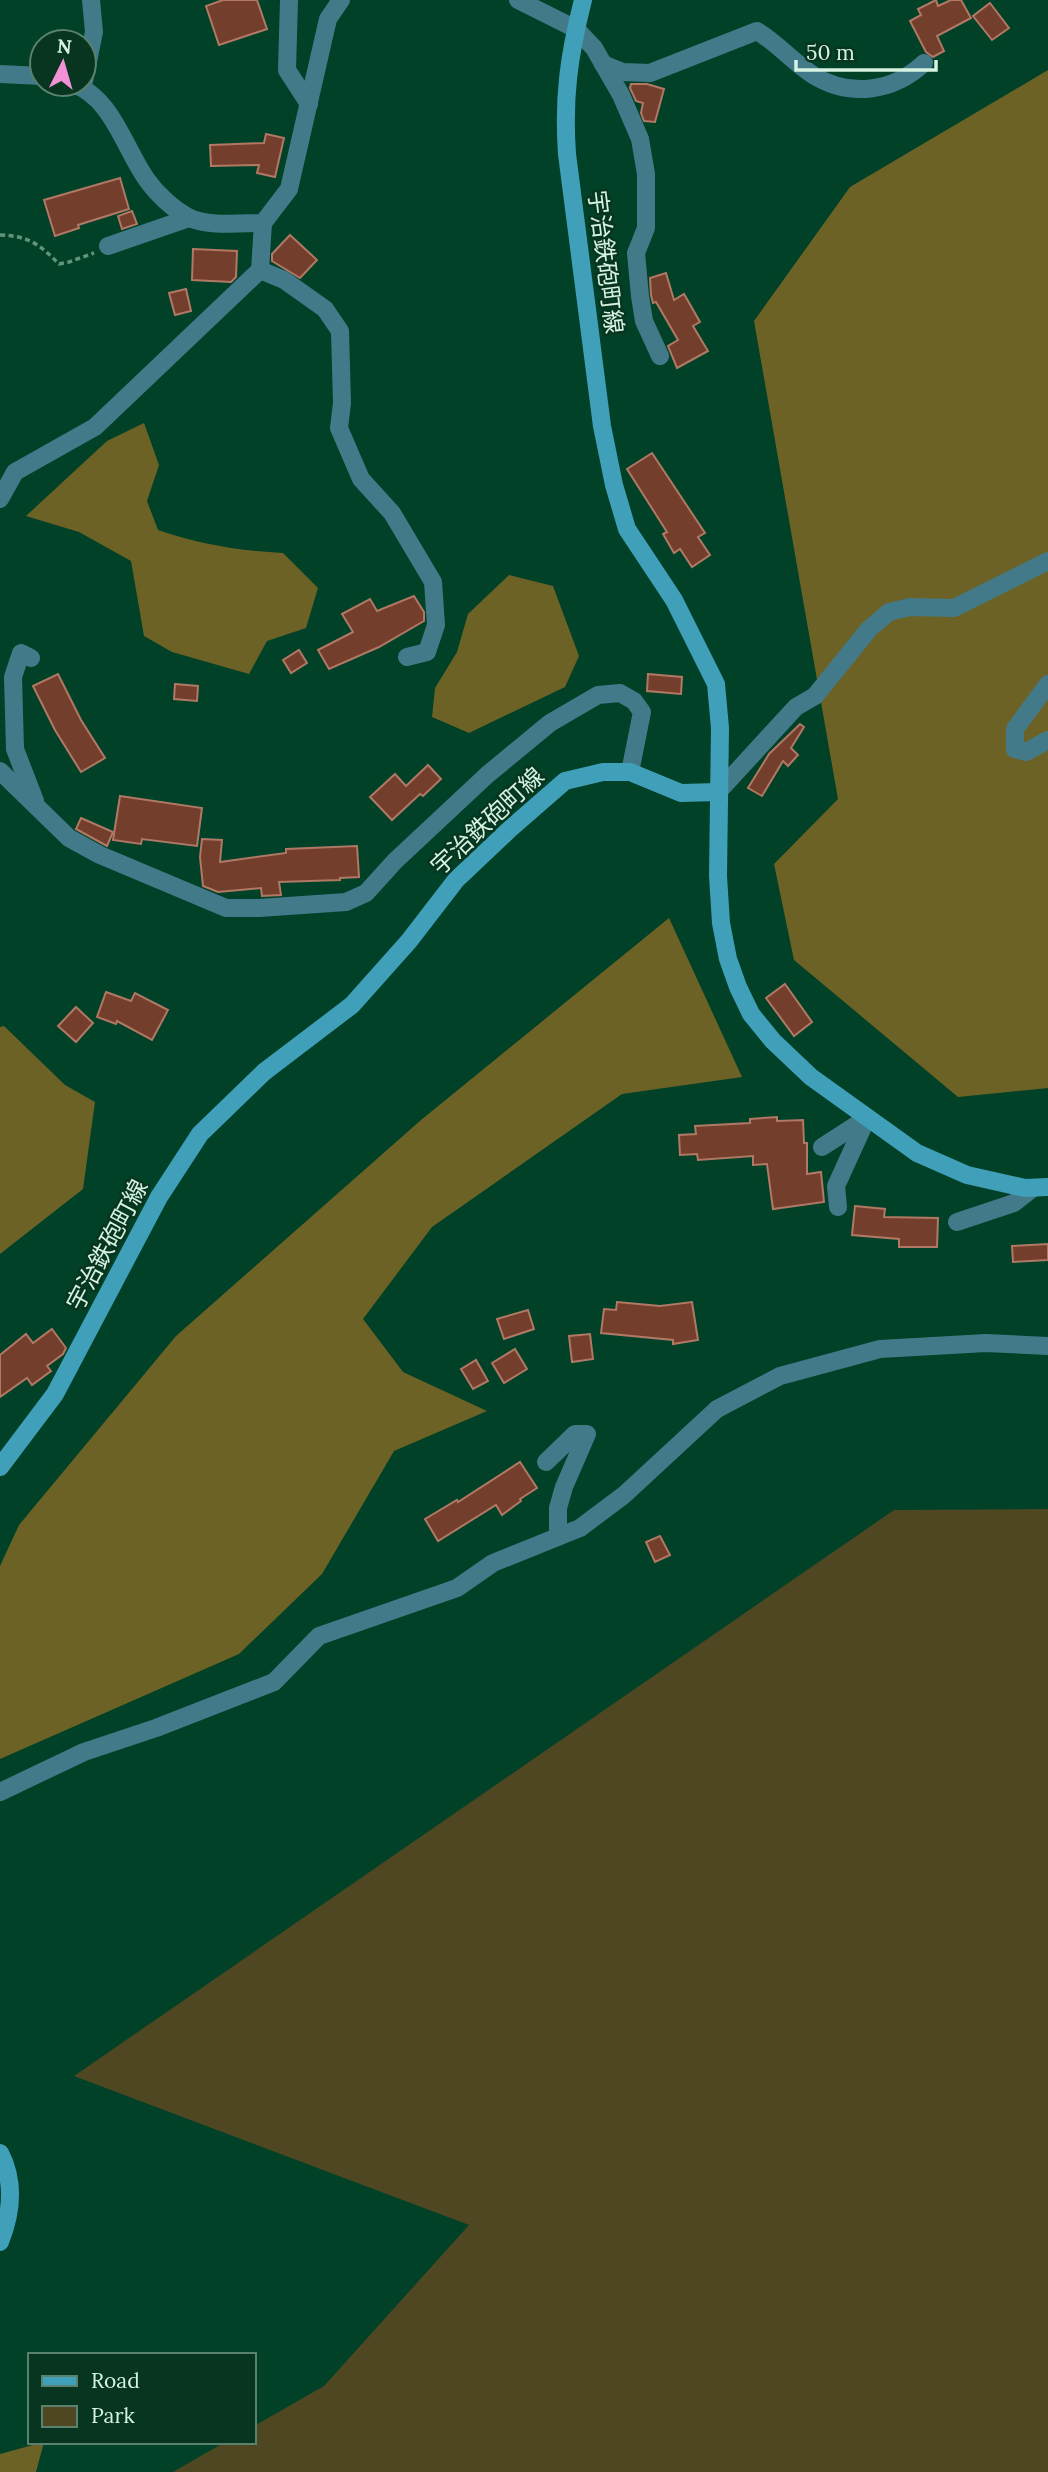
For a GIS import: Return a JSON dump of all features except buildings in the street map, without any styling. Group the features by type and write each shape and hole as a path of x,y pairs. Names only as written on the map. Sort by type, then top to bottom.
{"main road":[{"name":"宇治鉄砲町線","path":"0,1467 55,1394 159,1197 200,1134 264,1072 352,1005 409,941 456,880 511,828 565,781 603,772 631,772 681,793 718,792 720,728 716,684 674,600 627,529 614,485 602,426 564,113 570,54 583,0"},
{"path":"718,792 720,923 738,987 751,1014 773,1041 811,1077 917,1153 967,1175 1026,1188 1041,1187"},
{"path":"0,2153 11,2183 10,2212 0,2242"}],"street":[{"path":"91,0 94,28"},
{"path":"289,0 287,70 309,104"},
{"path":"0,499 15,472 95,427 260,270 263,223 289,189 328,19 341,0"},
{"path":"518,0 576,29 594,48 621,95 640,139 646,174 646,228 636,253 644,321 660,356"},
{"path":"603,64 624,72 650,73 757,31 814,76 843,87 866,91 894,83 911,75 924,63"},
{"path":"0,74 28,75"},
{"path":"94,98 109,114 147,180 168,203 189,218"},
{"path":"108,246 189,218 224,223 263,223"},
{"path":"260,270 284,280 325,309 340,331 342,403 339,428 361,479 392,513 433,582 436,625 427,652 407,657"},
{"path":"718,792 796,707 816,696 869,629 888,611 910,607 954,608 1048,561"},
{"path":"32,658 21,653 13,677 12,708 15,749 37,808"},
{"path":"1048,684 1015,729 1015,749 1026,751 1048,740"},
{"path":"0,771 69,838 100,855 226,908 346,902 366,893 429,829 530,737 598,695 620,694 634,701 642,712 631,772"},
{"path":"822,1147 867,1118"},
{"path":"838,1207 836,1186 867,1118"},
{"path":"957,1222 1014,1203 1041,1187"},
{"path":"0,1792 84,1752 156,1728 274,1682 319,1636 457,1588 493,1563 580,1528 624,1495 717,1409 780,1376 880,1349 986,1343 1048,1346"},
{"path":"546,1462 575,1434 587,1434 558,1508 558,1537"}],"path":[{"path":"0,235 21,235 45,250 59,264 87,256 108,246"}],"green space":[{"path":"1048,1509 1048,2472 173,2472 222,2444 256,2444 256,2425 324,2386 469,2225 74,2076 894,1510"}],"shaded area":[{"path":"1048,70 1048,1088 958,1097 794,960 774,864 838,799 754,321 850,187"},
{"path":"144,423 159,465 147,501 158,530 220,546 283,553 318,588 306,628 267,641 249,674 172,652 144,636 131,561 79,532 26,516 107,441"},
{"path":"509,575 553,586 579,656 565,687 469,733 432,717 435,688 457,652 468,614"},
{"path":"669,918 742,1077 622,1094 432,1227 363,1319 403,1372 487,1411 394,1451 322,1574 239,1654 0,1759 0,1566 19,1525 176,1336 421,1120"},
{"path":"4,1026 65,1085 95,1102 83,1189 0,1254 0,1027"},
{"path":"43,2444 36,2472 0,2472 0,2454"}]}
